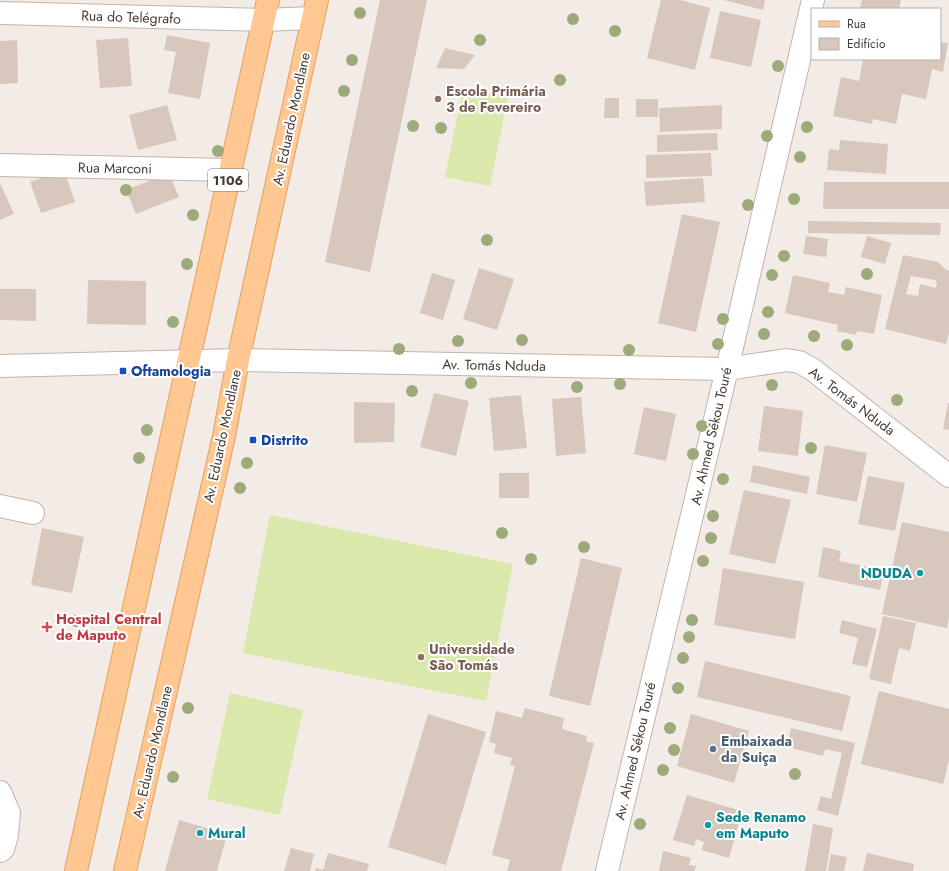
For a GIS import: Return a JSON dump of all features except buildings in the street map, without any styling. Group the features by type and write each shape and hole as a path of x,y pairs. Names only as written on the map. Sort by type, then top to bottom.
{"main road":[{"name":"Av. Eduardo Mondlane","path":"125,871 224,436 238,360 315,9"},
{"name":"1106","path":"76,871 265,10"}],"street":[{"name":"Rua do Telégrafo","path":"0,13 315,9"},
{"name":"Av. Ahmed Sékou Touré","path":"606,871 727,369 811,9"},
{"name":"Rua Marconi","path":"0,165 230,170"},
{"name":"Av. Tomás Nduda","path":"0,366 189,360 238,360 727,369 787,360 799,362 812,369 949,476"},
{"path":"0,506 33,513"},
{"path":"0,792 10,813 2,840"}],"green space":[{"path":"463,88 508,97 490,186 445,177"},
{"path":"270,515 513,564 486,701 243,653"},
{"path":"230,693 303,710 280,815 207,799"}],"place":[{"name":"Escola Primária 3 de Fevereiro","path":"438,99"},
{"name":"Oftamologia","path":"123,371"},
{"name":"Distrito","path":"253,440"},
{"name":"NDUDA","path":"920,573"},
{"name":"Hospital Central de Maputo","path":"47,627"},
{"name":"Universidade São Tomás","path":"421,657"},
{"name":"Embaixada da Suiça","path":"713,749"},
{"name":"Sede Renamo em Maputo","path":"708,825"},
{"name":"Mural","path":"200,833"}]}
